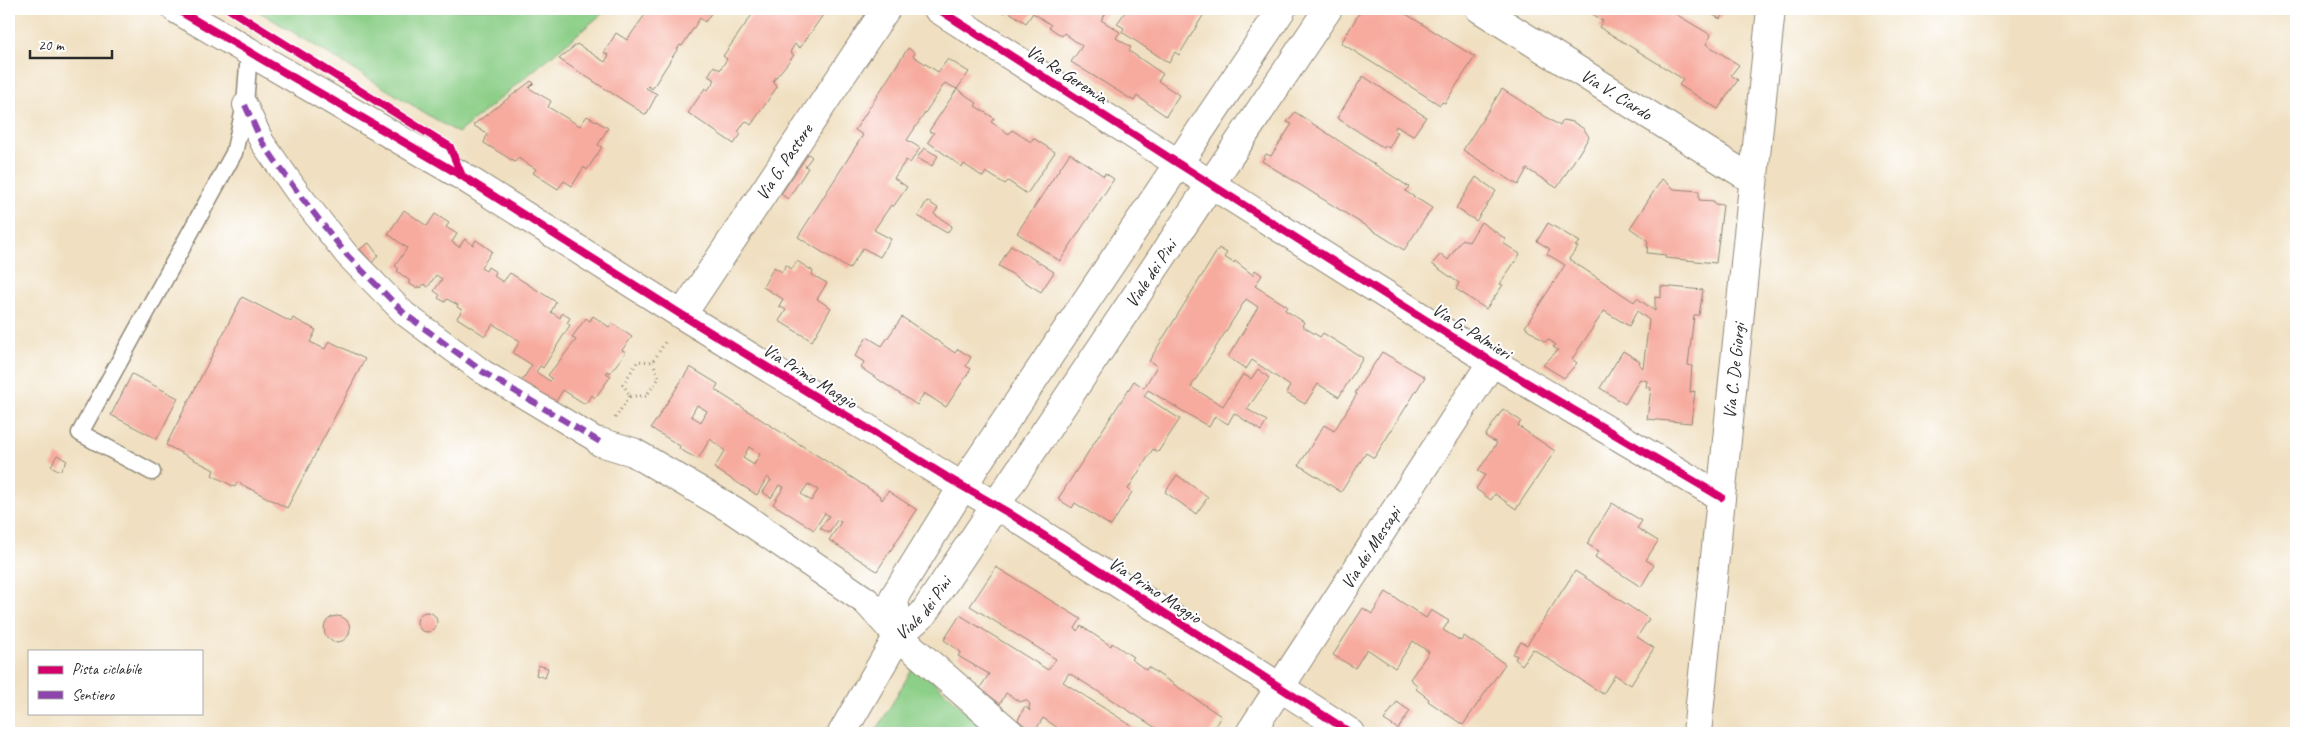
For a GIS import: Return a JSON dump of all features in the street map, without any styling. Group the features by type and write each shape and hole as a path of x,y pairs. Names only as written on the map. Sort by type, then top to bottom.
{"street":[{"name":"Via Primo Maggio","path":"176,9 462,176 682,315 996,507 1351,733"},
{"name":"Via G. Pastore","path":"682,315 886,9"},
{"name":"Via Re Geremia","path":"938,9 1210,184"},
{"name":"Viale dei Pini","path":"898,636 894,596 962,486 1282,9"},
{"name":"Viale dei Pini","path":"898,636 923,614 1328,9"},
{"name":"Via V. Ciardo","path":"1480,9 1753,180"},
{"name":"Via C. De Giorgi","path":"1697,733 1771,9"},
{"path":"244,105 262,142 298,193 347,255 405,314 483,372 600,442 633,452 733,510 866,601 898,636 1010,733"},
{"name":"Via G. Palmieri","path":"1210,184 1492,362 1721,497"},
{"name":"Via dei Messapi","path":"1250,733 1492,362"},
{"path":"842,733 898,636"}],"lane":[{"path":"152,472 80,433 234,153 244,105 249,52"}],"path":[{"path":"653,362 682,315"},
{"path":"630,396 623,384 638,362 653,362"},
{"path":"630,396 646,396 659,378 653,362"},
{"path":"600,442 630,396"}],"green space":[{"path":"255,9 608,9 458,133"},
{"path":"915,664 989,733 875,733"}],"building":[{"path":"649,9 714,9 705,22 700,18 652,89 648,86 646,88 657,94 646,115 559,59 577,44 605,62 609,55 604,53 616,33 627,40"},
{"path":"756,9 761,12 763,9 827,9 800,48 795,44 790,52 794,55 773,81 777,87 751,125 746,121 744,123 738,132 741,134 734,144 688,113 705,88 708,90 715,80 708,76 714,66 720,70 727,59 723,56"},
{"path":"998,9 1109,9 1101,20 1120,32 1116,38 1131,47 1129,51 1163,74 1158,81 1179,95 1166,116 1137,96 1134,101 1071,62 1082,46 1064,33 1062,36 1049,27 1051,25 1033,13 1026,23 1006,10 1004,13"},
{"path":"1127,9 1207,9 1179,55 1175,52 1169,63 1122,32 1124,28 1117,24"},
{"path":"1362,9 1398,9 1475,57 1445,103 1442,102 1440,105 1341,43"},
{"path":"1585,9 1667,9 1711,35 1706,44 1739,65 1731,75 1738,80 1718,109 1679,85 1683,79 1599,27 1603,21"},
{"path":"1703,9 1726,9 1720,19"},
{"path":"908,48 915,53 913,56 938,72 948,59 969,72 957,89 945,83 907,140 920,148 910,163 906,160 894,178 907,187 893,207 891,205 874,230 891,239 880,257 863,248 849,269 798,237 863,135 855,130"},
{"path":"1363,76 1426,117 1413,136 1396,126 1394,131 1398,132 1389,148 1385,145 1384,148 1337,118"},
{"path":"531,81 534,83 529,88 551,101 548,107 580,126 587,116 608,128 598,145 602,147 587,170 584,167 572,186 564,181 558,189 533,173 536,169 518,158 515,162 484,143 487,134 473,125"},
{"path":"957,89 977,103 975,106 994,118 991,122 1009,134 1012,130 1031,142 1033,138 1055,152 1027,194 1008,181 1005,184 986,172 983,177 964,164 962,167 928,142 934,133 929,131"},
{"path":"1502,89 1560,126 1563,120 1573,122 1584,129 1589,137 1557,188 1527,169 1518,185 1463,150"},
{"path":"1295,112 1409,187 1405,191 1432,208 1404,250 1262,161 1266,154 1271,156 1292,124 1287,122"},
{"path":"924,148 938,156 932,166 917,158"},
{"path":"1070,153 1104,176 1105,173 1114,179 1060,261 1017,233"},
{"path":"808,154 812,157 805,166 808,168 788,199 781,194"},
{"path":"1476,177 1496,191 1476,221 1456,208"},
{"path":"1662,179 1674,189 1699,191 1699,200 1714,201 1714,204 1723,205 1716,263 1665,258 1666,255 1647,253 1648,241 1630,228"},
{"path":"927,201 938,208 934,214 952,226 947,233 918,216"},
{"path":"404,210 427,226 435,214 449,223 446,227 457,234 452,242 459,247 465,239 473,245 476,240 492,251 481,268 486,271 488,267 496,272 494,276 503,282 510,273 556,302 551,312 560,318 562,313 570,318 567,323 570,325 543,368 540,366 536,372 550,381 552,379 548,375 576,340 572,337 586,318 590,321 593,316 609,327 612,323 632,337 622,350 626,352 610,373 607,371 606,373 611,376 595,398 592,395 585,404 563,390 553,406 519,385 532,365 513,353 520,341 493,324 485,336 457,318 462,310 457,307 458,305 447,299 445,302 438,298 440,295 434,291 442,279 436,275 428,287 424,284 421,288 418,286 417,288 408,283 410,281 397,271 399,269 395,266 407,248 388,234"},
{"path":"1481,222 1506,239 1503,243 1520,254 1500,284 1503,285 1486,309 1456,289 1459,283 1432,264 1441,254 1448,260 1462,239 1469,242"},
{"path":"1548,223 1580,242 1575,246 1578,247 1569,259 1634,302 1637,298 1655,311 1655,297 1661,298 1661,286 1703,290 1699,315 1694,315 1688,365 1692,366 1690,392 1695,391 1691,423 1647,419 1651,388 1646,387 1647,381 1640,379 1625,404 1600,388 1623,351 1640,361 1639,364 1643,368 1649,320 1637,311 1629,326 1604,311 1572,359 1577,363 1564,378 1543,365 1558,350 1553,347 1556,345 1548,339 1545,342 1525,327 1565,265 1547,254 1550,249 1537,241"},
{"path":"369,243 378,255 372,263 360,249"},
{"path":"1011,245 1054,272 1041,292 999,266"},
{"path":"1219,248 1227,253 1224,257 1234,263 1235,261 1253,275 1255,270 1262,275 1255,286 1287,306 1285,310 1304,322 1302,326 1320,337 1323,333 1363,358 1339,397 1318,384 1305,404 1286,393 1290,386 1252,360 1246,369 1228,357 1258,307 1246,299 1191,387 1223,406 1243,374 1251,379 1258,369 1269,378 1247,409 1267,421 1261,431 1234,413 1228,424 1215,416 1209,427 1148,390 1144,396 1180,419 1158,452 1153,449 1128,489 1132,492 1111,526 1075,503 1072,508 1058,499 1134,381 1144,388 1157,366 1149,361"},
{"path":"797,261 813,271 812,275 827,283 817,299 831,308 812,341 779,321 786,310 779,306 783,299 763,287 774,267 782,272 786,265 792,269"},
{"path":"242,297 291,322 293,318 316,330 310,342 325,349 329,341 365,359 287,508 237,482 235,487 212,475 214,470 166,445"},
{"path":"902,317 955,353 958,349 971,357 966,366 971,369 946,407 924,393 917,405 861,368 864,362 855,356 867,337 882,346"},
{"path":"1382,352 1425,377 1374,458 1366,453 1341,492 1299,465 1324,425 1334,431 1357,394 1355,393"},
{"path":"690,367 718,384 715,390 879,495 882,500 888,491 917,510 877,571 829,540 841,522 837,520 829,533 820,528 829,516 825,513 814,530 773,504 784,487 779,485 771,498 763,492 771,480 767,477 757,495 714,468 725,451 710,439 698,459 679,449 680,446 651,428","holes":["697,405 707,411 701,422 691,416","749,447 760,454 754,465 743,458","808,484 818,490 811,501 801,494"]},
{"path":"132,374 178,398 157,439 111,415"},
{"path":"1503,409 1521,421 1518,426 1555,451 1516,509 1495,494 1491,500 1476,489 1485,475 1478,471 1497,443 1485,436"},
{"path":"57,455 67,461 60,471 51,466"},
{"path":"1177,475 1208,497 1196,514 1165,492"},
{"path":"1612,503 1642,521 1637,528 1658,541 1646,560 1654,565 1641,587 1595,557 1599,551 1587,544"},
{"path":"996,567 1081,619 1075,628 1077,631 1081,626 1111,646 1112,643 1133,657 1131,659 1146,670 1148,667 1221,716 1211,733 1164,733 1069,673 1063,682 1143,733 1060,733 1061,730 1043,718 1034,733 1018,720 1025,706 1030,711 1030,704 1026,700 1020,702 1006,693 1000,704 980,688 989,674 958,656 961,652 944,640 960,615 1048,670 1056,659 970,606"},
{"path":"1575,571 1649,619 1637,637 1654,648 1631,685 1615,675 1603,694 1533,649 1522,665 1515,659 1517,656 1513,654 1521,642 1527,645"},
{"path":"1386,592 1426,618 1431,610 1449,621 1443,630 1461,641 1464,636 1505,664 1463,725 1428,701 1429,699 1416,689 1418,686 1410,679 1429,652 1413,641 1395,668 1367,649 1355,668 1333,655 1363,608 1372,614"},
{"path":"427,612 434,615 437,622 434,629 427,632 420,629 417,622 420,615"},
{"path":"337,616 346,620 350,629 346,638 337,642 328,638 324,629 328,620"},
{"path":"538,665 548,668 545,678 536,675"},
{"path":"1397,702 1410,711 1398,729 1384,720"}],"marked path":[{"path":"245,105 262,142 298,193 347,255 405,314 483,372 600,442"}],"cycle path":[{"path":"176,9 462,176 682,315 1009,513 1351,733"},
{"path":"229,9 450,147 462,176"},
{"path":"938,9 1492,362 1721,497"}]}
